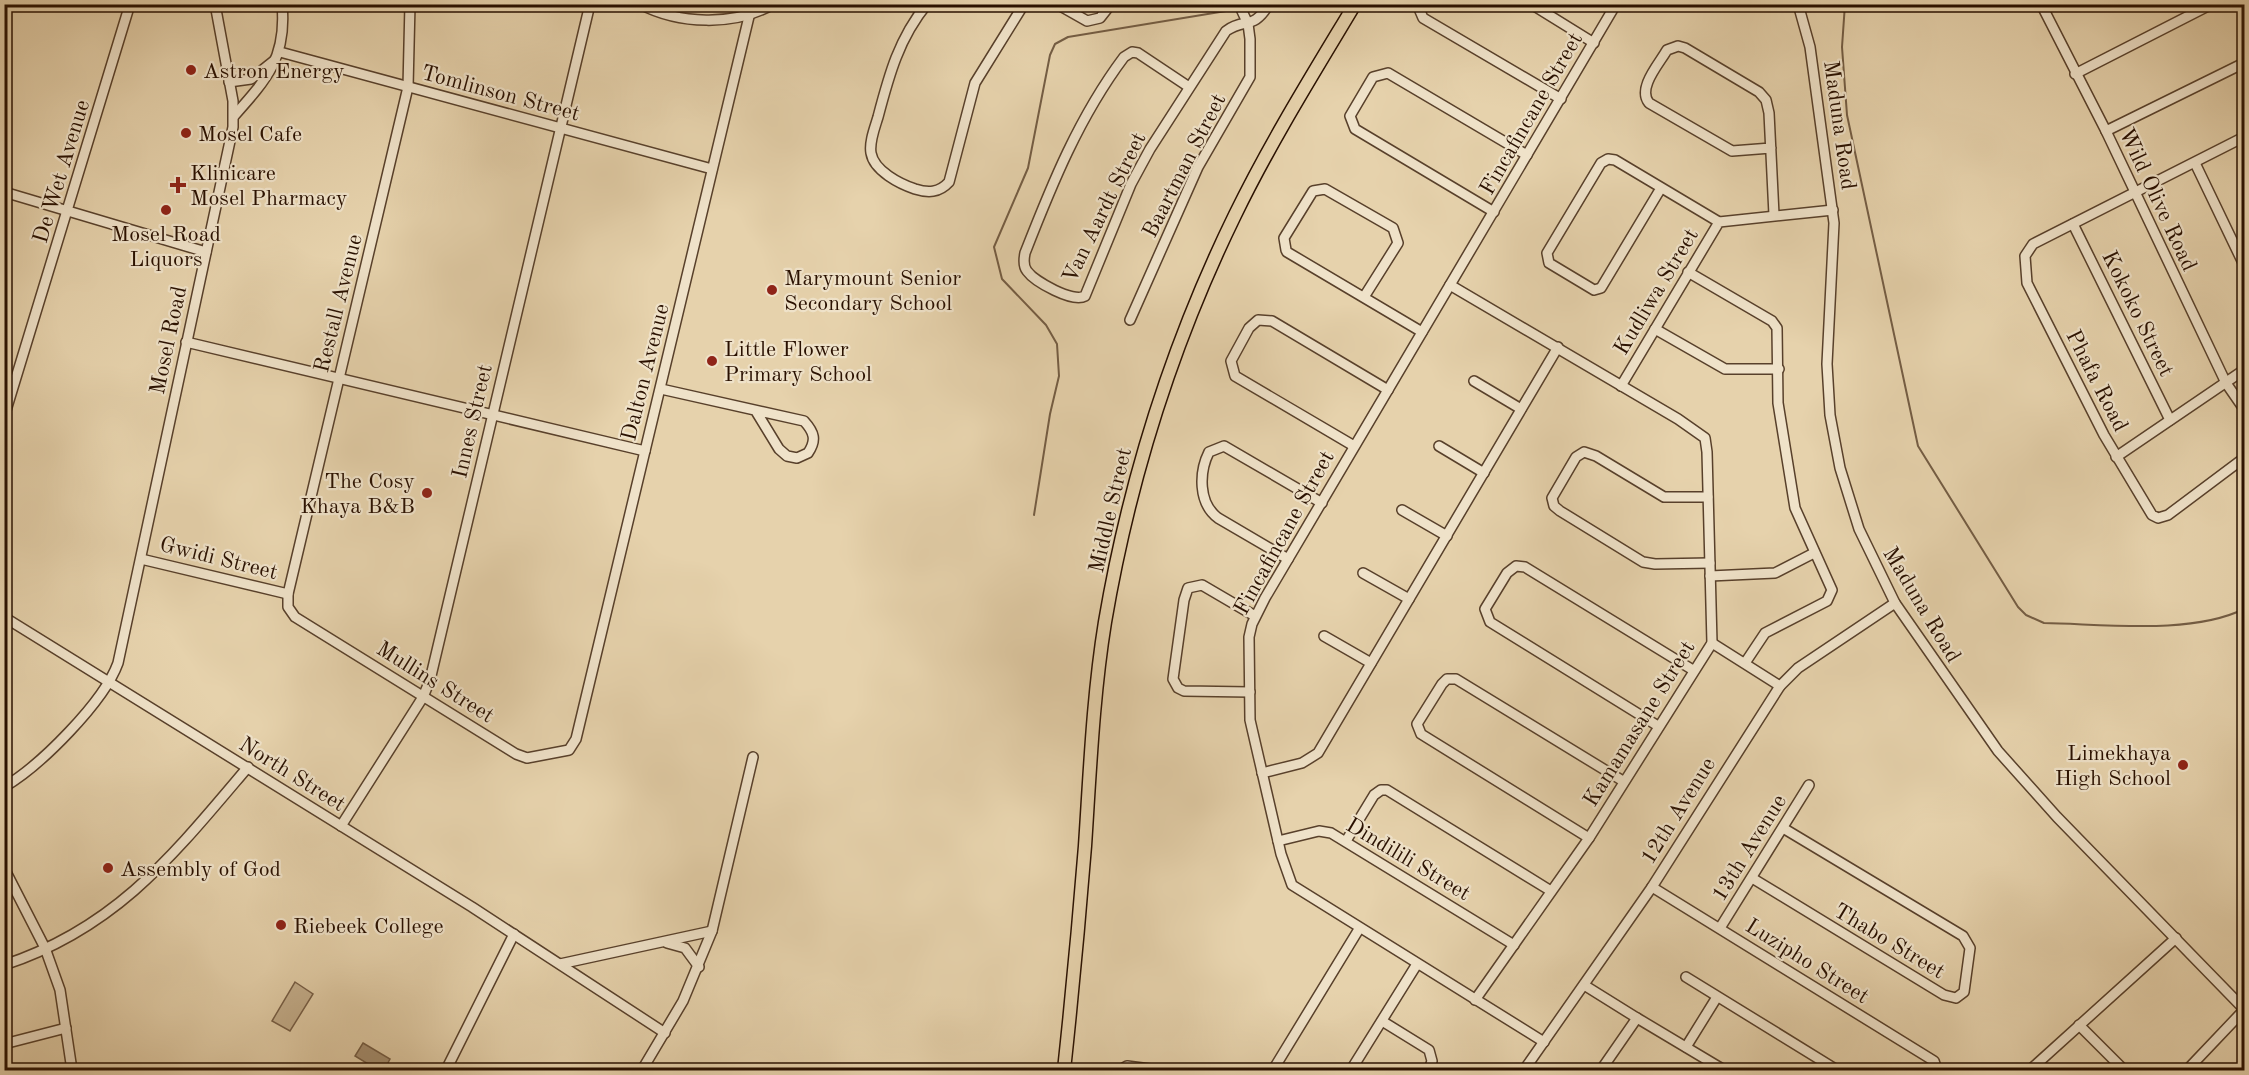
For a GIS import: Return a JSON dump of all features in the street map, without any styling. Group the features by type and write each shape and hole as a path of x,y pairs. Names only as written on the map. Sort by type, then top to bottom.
{"main road":[{"name":"Middle Street","path":"1064,1071 1077,955 1099,667 1116,565 1141,459 1174,358 1231,223 1268,152 1354,4"}],"street":[{"name":"De Wet Avenue","path":"4,417 130,4"},
{"name":"Mosel Road","path":"4,787 57,745 108,682 118,663 234,116 215,4"},
{"path":"234,116 279,56 284,32 282,4"},
{"name":"Restall Avenue","path":"288,608 288,594 408,87 410,4"},
{"name":"Innes Street","path":"341,826 423,697 438,647 590,4"},
{"path":"640,4 664,15 692,19 718,19 773,4"},
{"path":"927,4 906,33 892,63 870,147 877,165 897,181 932,192 942,189 948,182 975,83 1024,4"},
{"path":"1057,4 1087,21 1100,18 1111,4"},
{"name":"Baartman Street","path":"1130,320 1198,167 1250,77 1248,24 1242,12 1243,4"},
{"path":"1248,24 1261,17 1269,4"},
{"path":"1417,4 1423,18 1561,99"},
{"path":"1531,4 1594,43"},
{"name":"Fincafincane Street","path":"1544,1042 1294,889 1278,841 1250,720 1249,637 1255,616 1288,559 1616,4"},
{"name":"Maduna Road","path":"1798,4 1810,47 1833,210 1834,258 1827,364 1830,415 1840,468 1858,529 1895,603 1993,744 2057,817 2244,1009"},
{"path":"2042,7 2053,4"},
{"path":"2075,74 2212,4"},
{"name":"Wild Olive Road","path":"2042,7 2106,131 2134,195 2226,383 2244,409"},
{"name":"Dalton Avenue","path":"572,747 661,389 751,9"},
{"name":"Van Aardt Street","path":"1189,87 1138,53 1132,52 1124,57 1062,160 1025,253 1025,268 1028,273 1071,298 1085,296 1131,184 1189,87 1226,31 1232,26 1248,24"},
{"path":"1771,148 1732,151 1649,103 1645,98 1645,87 1667,50 1682,46 1764,96 1768,104 1771,148 1774,215"},
{"path":"229,82 251,79 279,56"},
{"name":"Tomlinson Street","path":"279,56 408,87 712,169"},
{"path":"2106,131 2244,63"},
{"path":"1494,212 1355,129 1350,116 1367,86 1376,75 1388,73 1527,155"},
{"path":"2073,224 2134,195 2244,137"},
{"path":"1661,188 1601,288 1594,290 1549,263 1547,252 1604,160 1615,160 1719,222"},
{"path":"2195,163 2244,265"},
{"path":"1364,297 1398,243 1396,233 1393,228 1338,195 1325,189 1311,192 1284,238 1285,248 1364,297 1422,332"},
{"path":"4,192 206,252"},
{"name":"Kudliwa Street","path":"1621,386 1719,222 1833,210"},
{"name":"Phafa Road","path":"2073,224 2033,244 2027,250 2027,283 2116,457 2150,513 2158,518 2168,515 2244,458"},
{"name":"Kokoko Street","path":"2073,224 2170,420"},
{"path":"1688,272 1774,323 1778,331 1779,409 1796,511 1831,587 1830,598 1765,633 1745,663"},
{"name":"Kamamasane Street","path":"1450,285 1558,347 1678,419 1705,438 1708,497 1712,643 1589,838 1475,1000"},
{"path":"1354,446 1235,376 1231,361 1249,328 1258,320 1272,321 1388,390"},
{"path":"1656,329 1725,369 1779,369"},
{"path":"186,342 645,451"},
{"path":"1262,772 1302,763 1316,756 1558,347"},
{"path":"2116,457 2244,370"},
{"path":"1474,381 1521,409"},
{"path":"661,389 757,413 804,421 812,429 814,438 808,453 796,458 783,453 757,413"},
{"path":"1288,559 1218,518 1209,510 1201,475 1209,452 1224,446 1322,502"},
{"path":"1439,446 1484,473"},
{"path":"1708,497 1664,497 1591,454 1584,453 1576,457 1552,498 1557,509 1644,562 1655,564 1710,563"},
{"path":"1402,510 1447,536"},
{"path":"1710,576 1771,574 1814,553"},
{"name":"Gwidi Street","path":"141,559 288,594"},
{"path":"1658,726 1490,622 1485,609 1506,573 1516,566 1525,567 1693,670"},
{"path":"1363,573 1409,599"},
{"path":"1250,692 1184,691 1178,688 1173,679 1184,600 1191,586 1205,586 1255,616"},
{"name":"12th Avenue","path":"1524,1071 1652,887 1780,686 1798,668 1895,603"},
{"name":"Mullins Street","path":"288,608 296,617 522,758 554,753 572,747"},
{"name":"North Street","path":"4,617 514,934 665,1033"},
{"path":"1324,636 1371,663"},
{"path":"1712,643 1780,686"},
{"path":"1589,838 1421,734 1418,724 1436,694 1445,680 1456,679 1623,782"},
{"path":"642,1071 665,1033 699,967 712,931 753,757"},
{"path":"4,965 45,948 106,915 120,904 172,857 248,767"},
{"name":"13th Avenue","path":"1720,928 1809,785"},
{"path":"1346,842 1374,795 1379,791 1387,790 1551,891"},
{"name":"Thabo Street","path":"1752,878 1944,995 1956,998 1964,992 1970,948 1964,936 1783,828"},
{"name":"Dindilili Street","path":"1278,841 1322,831 1346,842 1514,945"},
{"path":"4,868 45,948 60,990 72,1071"},
{"name":"Luzipho Street","path":"1652,887 1934,1061 1937,1071"},
{"path":"1274,1071 1359,929"},
{"path":"560,964 712,931"},
{"path":"446,1071 514,934"},
{"path":"2030,1071 2176,938"},
{"path":"662,942 685,948 699,967"},
{"path":"1351,1071 1417,964"},
{"path":"1686,977 1838,1071"},
{"path":"1584,984 1724,1071"},
{"path":"1686,1047 1717,997"},
{"path":"2187,1071 2244,1009"},
{"path":"1601,1071 1637,1018"},
{"path":"1382,1021 1429,1050 1432,1061 1428,1071"},
{"path":"2079,1025 2118,1068"},
{"path":"4,1044 66,1028"},
{"path":"1120,1071 1126,1066 1158,1071"}],"shaded area":[{"path":"295,982 313,994 290,1031 272,1021"},
{"path":"363,1043 390,1059 384,1070 378,1070 355,1056"}],"waterway":[{"path":"1845,4 1842,47 1847,115 1918,446 2018,607 2026,615 2044,623 2120,626 2199,622 2223,617 2244,609"},
{"path":"1034,515 1050,414 1059,376 1057,344 1046,325 1002,279 994,247 1028,168 1050,55 1055,44 1068,37 1232,10"}],"place":[{"name":"Astron Energy","path":"191,70"},
{"name":"Mosel Cafe","path":"186,133"},
{"name":"Klinicare Mosel Pharmacy","path":"178,185"},
{"name":"Mosel Road Liquors","path":"166,210"},
{"name":"Marymount Senior Secondary School","path":"772,290"},
{"name":"Little Flower Primary School","path":"712,361"},
{"name":"The Cosy Khaya B&B","path":"427,493"},
{"name":"Limekhaya High School","path":"2183,765"},
{"name":"Assembly of God","path":"108,868"},
{"name":"Riebeek College","path":"281,925"}]}
